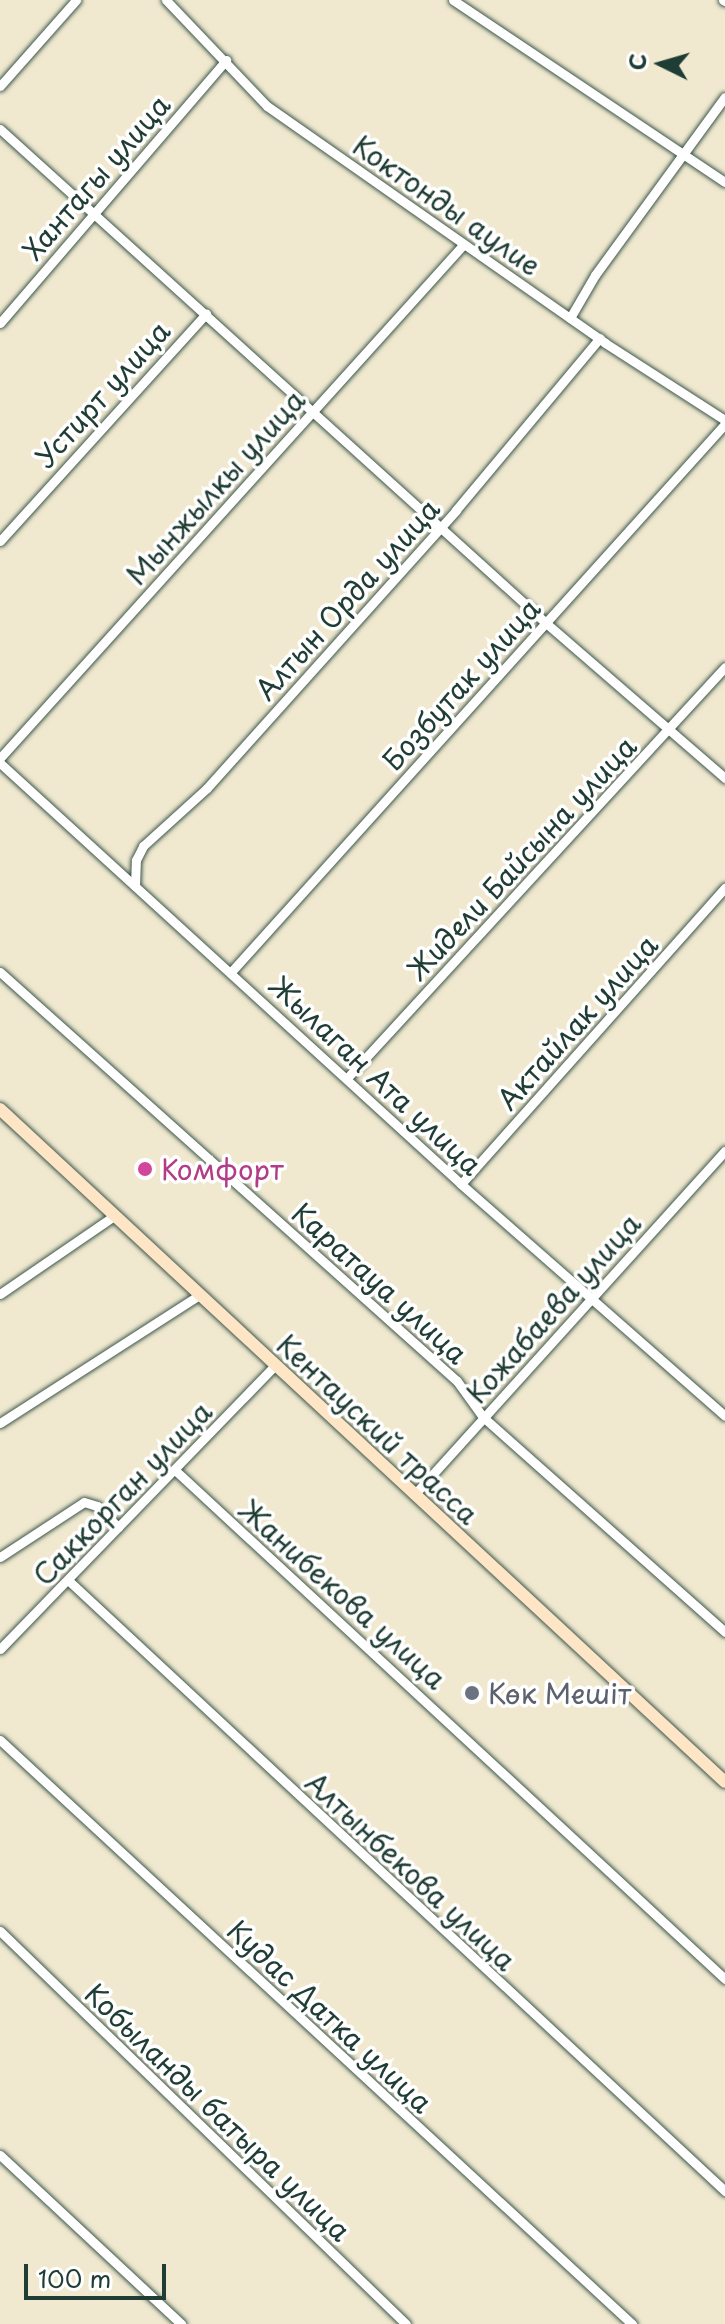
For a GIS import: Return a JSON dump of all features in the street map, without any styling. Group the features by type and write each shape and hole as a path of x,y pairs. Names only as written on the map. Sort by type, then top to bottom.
{"main road":[{"name":"Кентауский трасса","path":"0,1109 725,1782"}],"street":[{"path":"0,86 76,0"},
{"name":"Коктонды аулие","path":"166,0 267,106 463,245 725,422"},
{"path":"453,0 725,182"},
{"name":"Хантагы улица","path":"0,323 226,60"},
{"path":"570,318 595,275 725,97"},
{"path":"0,129 546,623 725,778"},
{"name":"Мынжылкы улица","path":"0,761 463,245"},
{"name":"Устирт улица","path":"0,541 206,314"},
{"name":"Алтын Орда улица","path":"135,886 136,860 143,846 207,788 441,527 600,338"},
{"name":"Бозбутак улица","path":"231,972 725,422"},
{"name":"Жидели Байсына улица","path":"348,1077 725,667"},
{"name":"Жылаган Ата улица","path":"0,761 348,1077 461,1184 724,1413"},
{"name":"Актайлак улица","path":"461,1184 725,888"},
{"name":"Каратауа улица","path":"0,972 457,1381 483,1417 725,1632"},
{"name":"Кожабаева улица","path":"414,1495 725,1151"},
{"path":"0,1294 114,1216"},
{"path":"0,1423 198,1296"},
{"name":"Саккорган улица","path":"0,1649 176,1471 274,1366"},
{"name":"Жанибекова улица","path":"176,1471 725,1979"},
{"path":"0,1557 84,1502 97,1506 118,1527"},
{"name":"Алтынбекова улица","path":"69,1581 725,2191"},
{"name":"Кудас Датка улица","path":"0,1740 632,2324"},
{"name":"Кобыланды батыра улица","path":"0,1931 406,2324"},
{"path":"0,2155 181,2324"}],"place":[{"name":"Комфорт","path":"145,1169"},
{"name":"Көк Мешіт","path":"472,1693"}]}
